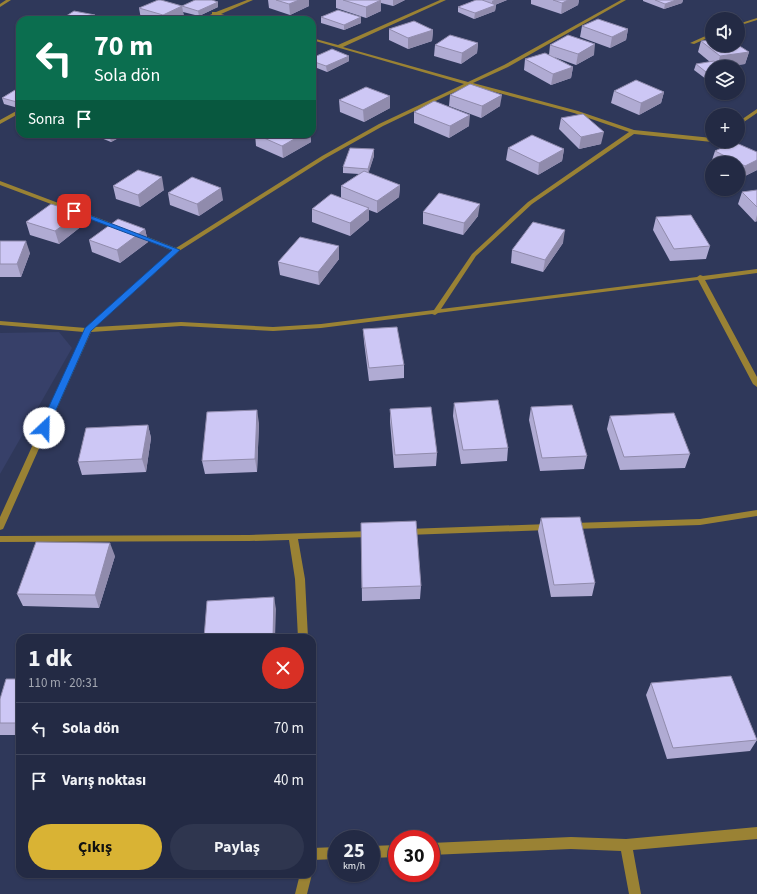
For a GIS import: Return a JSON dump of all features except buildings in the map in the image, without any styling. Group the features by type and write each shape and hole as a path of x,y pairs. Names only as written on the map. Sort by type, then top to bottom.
{"street":[{"path":"0,6 9,0"},
{"path":"208,16 251,0"},
{"path":"340,46 444,0"},
{"path":"0,527 88,330 177,250 324,157 381,126 506,66 624,0"},
{"path":"214,13 225,16"},
{"path":"745,22 757,18"},
{"path":"692,43 705,37"},
{"path":"316,40 418,70 576,112 633,132 705,140"},
{"path":"745,119 757,111"},
{"path":"0,122 16,113"},
{"path":"436,313 474,255 530,203 633,132"},
{"path":"732,148 743,152"},
{"path":"0,183 125,230"},
{"path":"132,233 177,250"},
{"path":"0,323 88,330 181,324 273,329 321,326 436,313 700,277 757,271"},
{"path":"700,277 757,384"},
{"path":"397,533 700,522 757,513"},
{"path":"0,539 242,538 381,533"},
{"path":"293,536 300,579 303,634"},
{"path":"440,849 572,843 626,845 757,833"},
{"path":"626,845 635,894"},
{"path":"316,854 328,853"},
{"path":"301,894 305,878"}],"shaded area":[{"path":"59,332 72,348 0,474 0,333"}],"route":[{"path":"44,428 88,330 177,250 74,211"}]}
